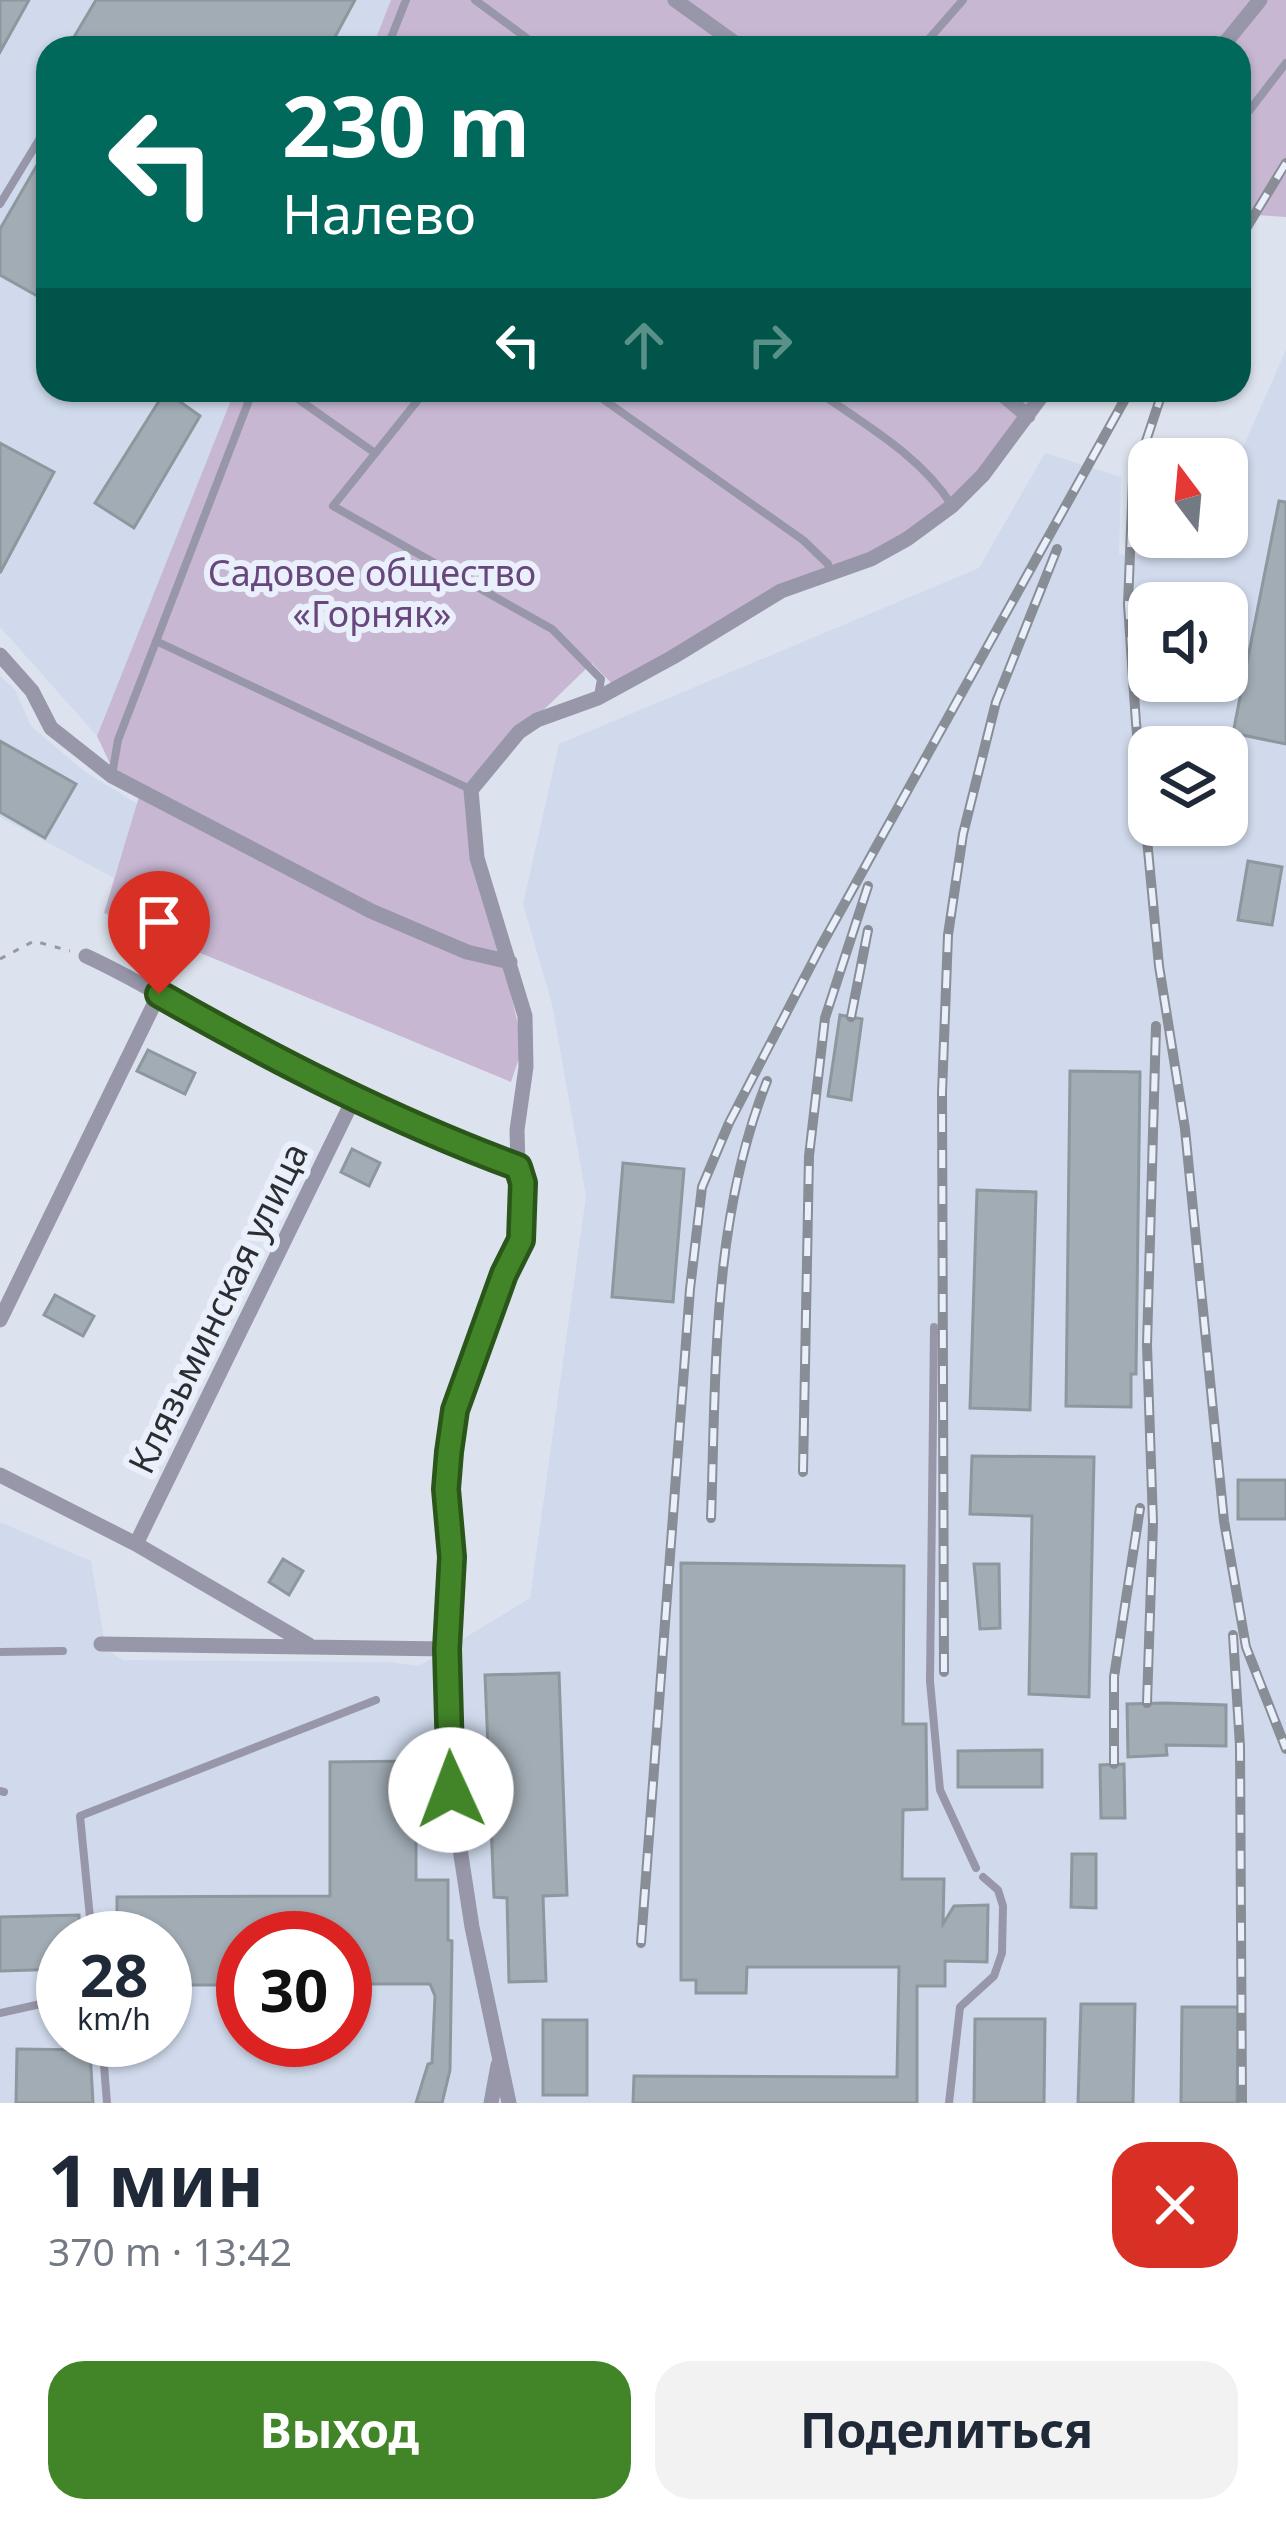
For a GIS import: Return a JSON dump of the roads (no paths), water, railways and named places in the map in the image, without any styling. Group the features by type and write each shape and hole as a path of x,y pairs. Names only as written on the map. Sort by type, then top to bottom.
{"street":[{"path":"1231,36 1260,0"},
{"path":"683,2 727,36"},
{"path":"1011,402 1028,416"},
{"path":"509,2103 451,1790 447,1649 452,1557 446,1489 455,1410 521,1240 523,1183 517,1130 527,1041 519,987 477,858 471,790 519,732 567,707 598,698 781,591 871,560 952,506 983,475 1038,402"},
{"path":"0,655 32,691 51,728 112,776 371,911 467,952 510,962"},
{"path":"86,956 354,1098 518,1167"},
{"path":"0,1320 159,994"},
{"name":"Клязьминская улица","path":"136,1544 354,1098"},
{"path":"0,1475 136,1544 309,1645"},
{"path":"101,1643 447,1649"},
{"path":"491,2103 499,2061"}],"lane":[{"path":"392,36 406,0"},
{"path":"475,0 523,36"},
{"path":"932,36 963,0"},
{"path":"1251,108 1286,63"},
{"path":"0,204 36,145"},
{"path":"112,776 118,740 248,402"},
{"path":"302,402 375,453"},
{"path":"416,402 333,506 552,629 602,679 598,698"},
{"path":"607,402 803,540 830,573"},
{"path":"833,402 912,458 936,481 952,506"},
{"path":"155,641 471,790"},
{"path":"934,1327 930,1681 940,1790 976,1868"},
{"path":"0,1652 63,1651"},
{"path":"89,1911 80,1816 376,1700"},
{"path":"949,2103 960,2008 994,1976 1002,1953 1003,1906 998,1890 983,1876"},
{"path":"0,2013 36,2006"},
{"path":"104,2067 107,2103"}],"railway":[{"path":"1251,220 1286,163"},
{"path":"641,1943 690,1289 702,1187 729,1123 821,946 1123,402"},
{"path":"1159,402 1133,480 1128,604 1136,723 1159,966 1185,1129 1224,1521 1246,1647 1286,1749"},
{"path":"944,1672 942,1093 948,935 963,834 996,702 1057,549"},
{"path":"803,1472 809,1156 825,1018 868,886"},
{"path":"851,1017 868,930"},
{"path":"1147,1703 1153,1523 1147,1345 1156,1026"},
{"path":"711,1518 716,1352 726,1241 749,1133 767,1081"},
{"path":"1114,1764 1114,1677 1140,1508"},
{"path":"1233,1635 1240,1746 1242,2103"}],"park label":[{"name":"Садовое общество «Горняк»","path":"372,594"}]}
